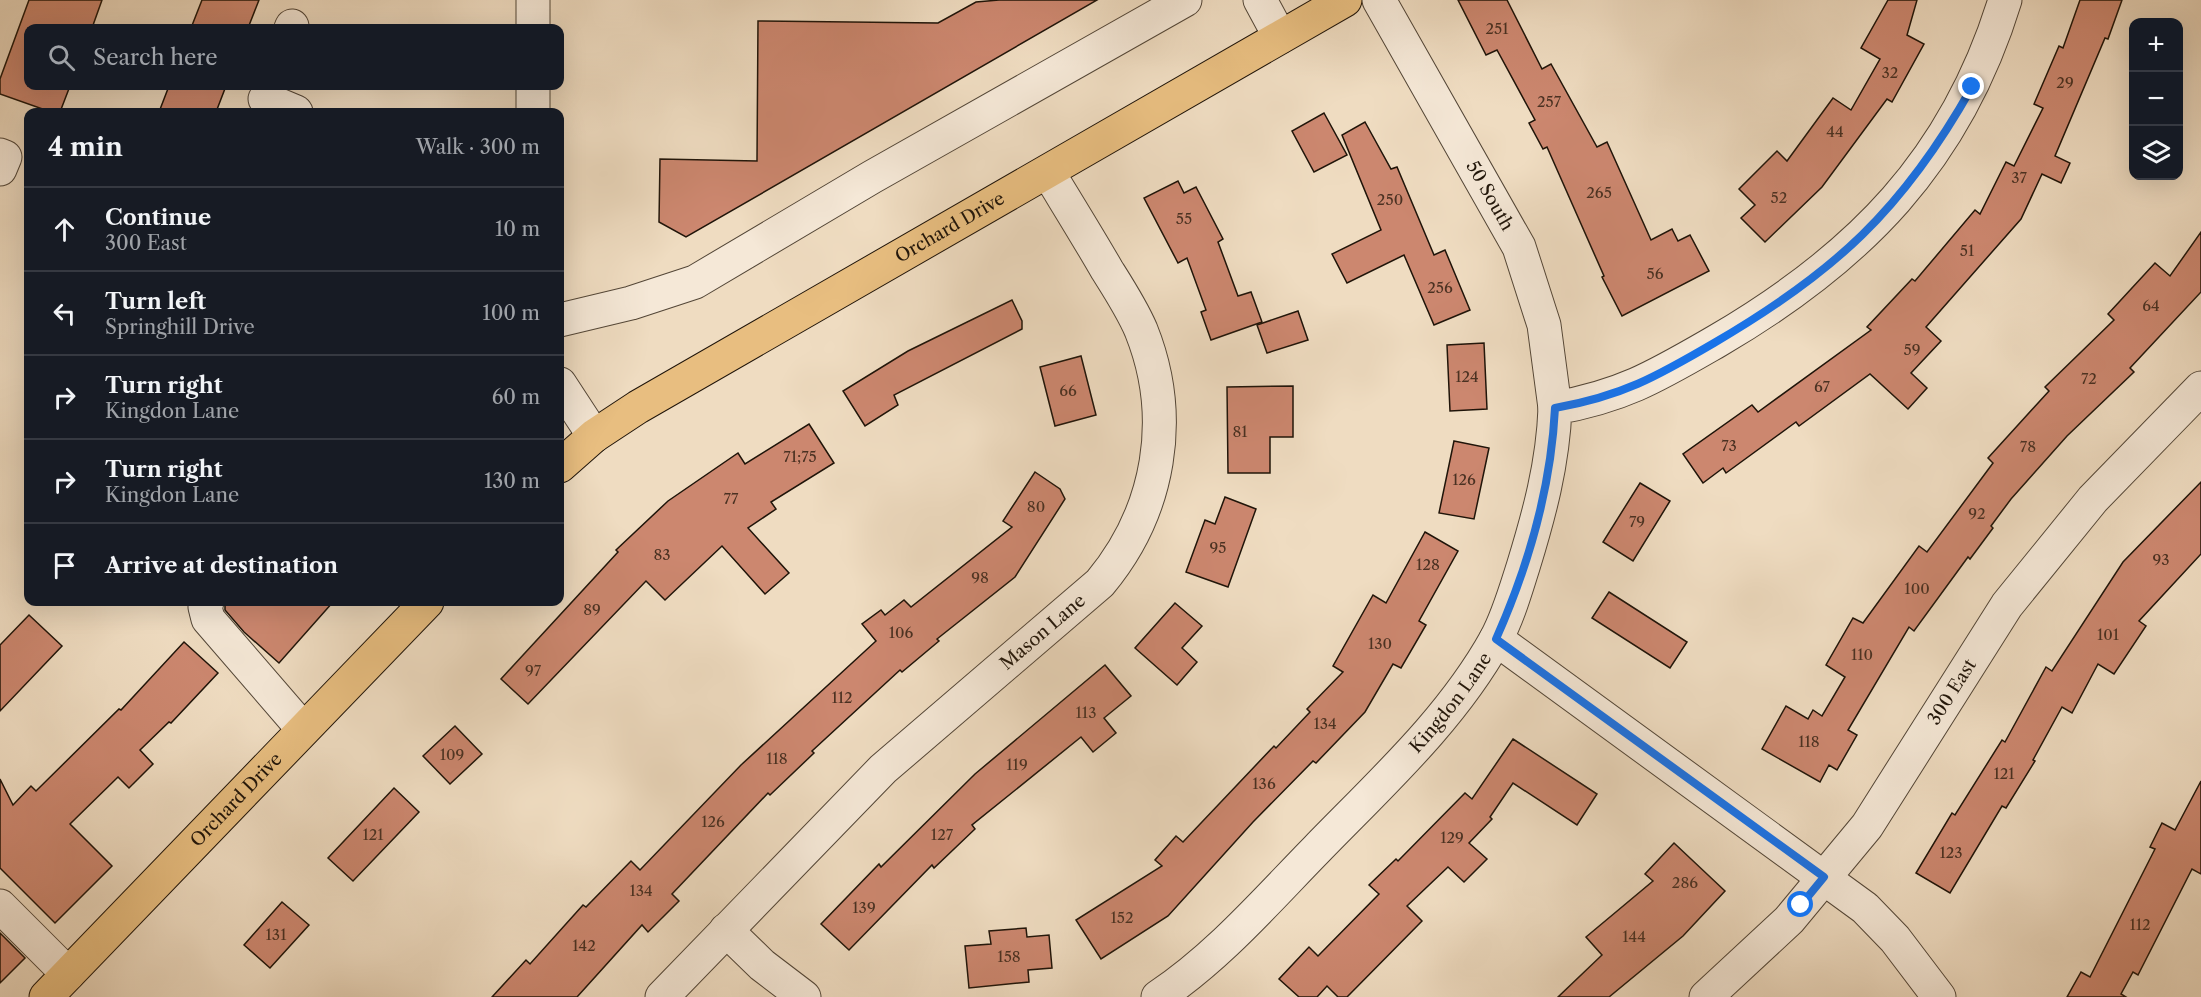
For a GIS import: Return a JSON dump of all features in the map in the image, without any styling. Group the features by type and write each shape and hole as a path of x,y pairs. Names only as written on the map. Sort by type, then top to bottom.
{"main road":[{"name":"Orchard Drive","path":"564,462 594,436 639,407 1345,0"},
{"name":"Orchard Drive","path":"64,987 420,606"}],"street":[{"path":"533,0 533,24"},
{"path":"564,319 631,303 695,282 872,177 1185,0"},
{"path":"1260,0 1280,37"},
{"name":"50 South","path":"1379,0 1520,247 1544,325 1555,408"},
{"path":"1555,408 1606,398 1650,380 1780,303 1842,255 1892,206 1937,147 1980,70 2005,0"},
{"path":"533,90 533,108"},
{"path":"265,99 286,108"},
{"path":"0,155 5,157 0,169"},
{"name":"Mason Lane","path":"662,997 909,744 1100,583 1116,564 1142,513 1153,484 1161,421 1151,357 1140,327 1125,300 1048,172"},
{"name":"300 East","path":"1706,997 1789,920 1867,826 2007,605 2120,470 2201,388"},
{"path":"564,390 594,436"},
{"name":"Kingdon Lane","path":"1158,997 1220,950 1415,747 1461,690 1496,639 1510,605 1540,514 1550,463 1555,408"},
{"path":"205,606 207,619 303,729"},
{"path":"1496,639 1824,877 1881,924 1939,997"},
{"path":"0,906 64,987"},
{"path":"726,930 783,983 804,997"}],"building":[{"path":"29,0 102,0 93,24 24,24 24,90 68,90 62,108 40,108 0,94 0,79"},
{"path":"202,0 259,0 250,24 193,24"},
{"path":"1097,0 686,237 659,222 660,159 757,161 758,21 938,23 976,2"},
{"path":"1458,0 1507,0 1542,69 1551,64 1597,147 1607,142 1651,240 1672,229 1678,241 1690,235 1709,271 1622,316 1602,277 1604,276 1547,147 1543,149 1529,123 1535,120 1497,50 1486,55"},
{"path":"1888,0 1917,0 1907,35 1924,44 1892,102 1887,99 1822,187 1765,242 1741,218 1755,205 1739,189 1777,151 1787,161 1833,98 1851,110 1880,59 1861,48"},
{"path":"2080,0 2122,0 2108,39 2105,38 2055,156 2070,163 2061,183 2042,174 2021,219 1926,327 1941,341 1911,373 1927,388 1908,409 1870,374 1799,426 1796,422 1726,473 1723,468 1703,483 1683,454 1752,405 1758,412 1871,330 1867,327 1912,279 1915,281 1975,210 1980,214 2006,162 2014,166 2043,108 2034,104 2059,46 2063,48"},
{"path":"167,90 224,90 218,108 161,108"},
{"path":"1324,113 1347,155 1314,172 1292,131"},
{"path":"1365,122 1391,169 1397,167 1434,255 1445,250 1470,310 1434,325 1404,255 1347,283 1332,254 1381,230 1342,135"},
{"path":"1178,181 1184,193 1196,187 1223,239 1218,242 1238,296 1251,292 1262,322 1211,340 1201,312 1206,310 1187,258 1178,263 1144,198"},
{"path":"2201,232 2201,292 2130,368 2134,372 2067,436 2011,499 1991,526 1993,528 1970,559 1968,557 1914,631 1909,627 1848,730 1857,735 1837,770 1829,765 1820,782 1762,749 1786,706 1808,719 1813,710 1822,716 1845,677 1826,665 1853,618 1863,623 1919,546 1927,552 1993,463 1988,458 2049,391 2045,387 2114,320 2108,314 2155,263 2170,276"},
{"path":"1012,300 1022,321 1022,329 894,395 898,405 865,426 843,391 908,351"},
{"path":"1298,311 1308,340 1267,353 1257,325"},
{"path":"1484,343 1487,409 1450,411 1447,345"},
{"path":"1081,356 1096,415 1055,426 1040,367"},
{"path":"1293,386 1293,437 1270,437 1270,473 1228,473 1227,387"},
{"path":"809,424 834,463 771,502 776,509 748,528 789,573 765,594 722,546 665,600 646,581 528,704 501,679 618,552 616,550 668,501 738,453 745,464"},
{"path":"1454,441 1489,448 1474,519 1439,513"},
{"path":"1035,472 1060,489 1065,499 1015,577 937,639 939,641 902,672 900,670 812,751 814,753 770,795 768,793 672,894 679,901 648,932 642,925 577,997 492,997 526,960 530,964 583,905 586,907 631,861 640,870 741,765 876,641 862,624 881,610 885,615 904,600 911,607 1012,527 1003,521"},
{"path":"2201,482 2201,554 2139,621 2146,626 2114,674 2098,664 2072,713 2062,707 2033,760 2035,761 2006,808 2002,806 1950,893 1916,873 1952,813 1955,815 2002,740 2005,742 2046,667 2052,671 2123,562"},
{"path":"1640,483 1670,501 1633,561 1603,542"},
{"path":"1225,497 1256,509 1228,587 1186,572 1205,520 1215,524"},
{"path":"1425,532 1458,551 1419,621 1426,625 1401,668 1393,664 1365,712 1316,763 1313,761 1253,822 1168,916 1101,959 1076,920 1162,866 1155,860 1176,836 1183,842 1274,746 1276,748 1310,712 1307,709 1343,672 1333,666 1373,595 1386,603"},
{"path":"1609,592 1687,642 1670,668 1592,618"},
{"path":"1175,603 1202,626 1182,648 1197,662 1177,685 1135,648"},
{"path":"225,606 329,606 279,663 244,632 225,610"},
{"path":"29,615 62,646 0,711 0,645"},
{"path":"184,642 218,673 171,723 169,722 140,750 153,764 129,788 118,777 70,824 112,866 55,923 0,868 0,779 13,805 31,786 36,791 119,709 121,710"},
{"path":"1105,665 1131,696 1104,718 1116,733 1093,752 1081,737 972,825 975,829 934,868 932,865 849,950 821,924 879,864 881,867 975,774"},
{"path":"455,726 482,754 450,784 423,756"},
{"path":"1513,739 1597,794 1577,825 1513,783 1490,817 1492,819 1469,843 1487,859 1464,882 1448,867 1407,906 1422,921 1347,997 1338,997 1327,986 1317,997 1299,997 1279,979 1309,947 1318,956 1379,894 1369,885 1396,859 1398,861 1465,793 1472,799"},
{"path":"2201,781 2201,874 2192,869 2138,975 2133,972 2121,994 2126,997 2067,997 2081,972 2090,977 2155,849 2150,847 2162,823 2175,830"},
{"path":"394,788 419,812 353,881 328,858"},
{"path":"1674,843 1725,891 1683,936 1609,997 1558,997 1602,955 1586,937 1653,881 1645,874"},
{"path":"282,902 309,925 270,968 244,945"},
{"path":"1026,928 1027,937 1049,935 1052,968 1028,970 1029,982 969,988 965,946 991,944 989,931"},
{"path":"0,933 25,958 0,983"}],"route":[{"path":"1801,905 1824,877 1496,639 1507,614 1540,514 1554,436 1555,408 1606,398 1650,380 1748,323 1811,281 1842,255 1892,206 1937,147 1972,87"}]}
